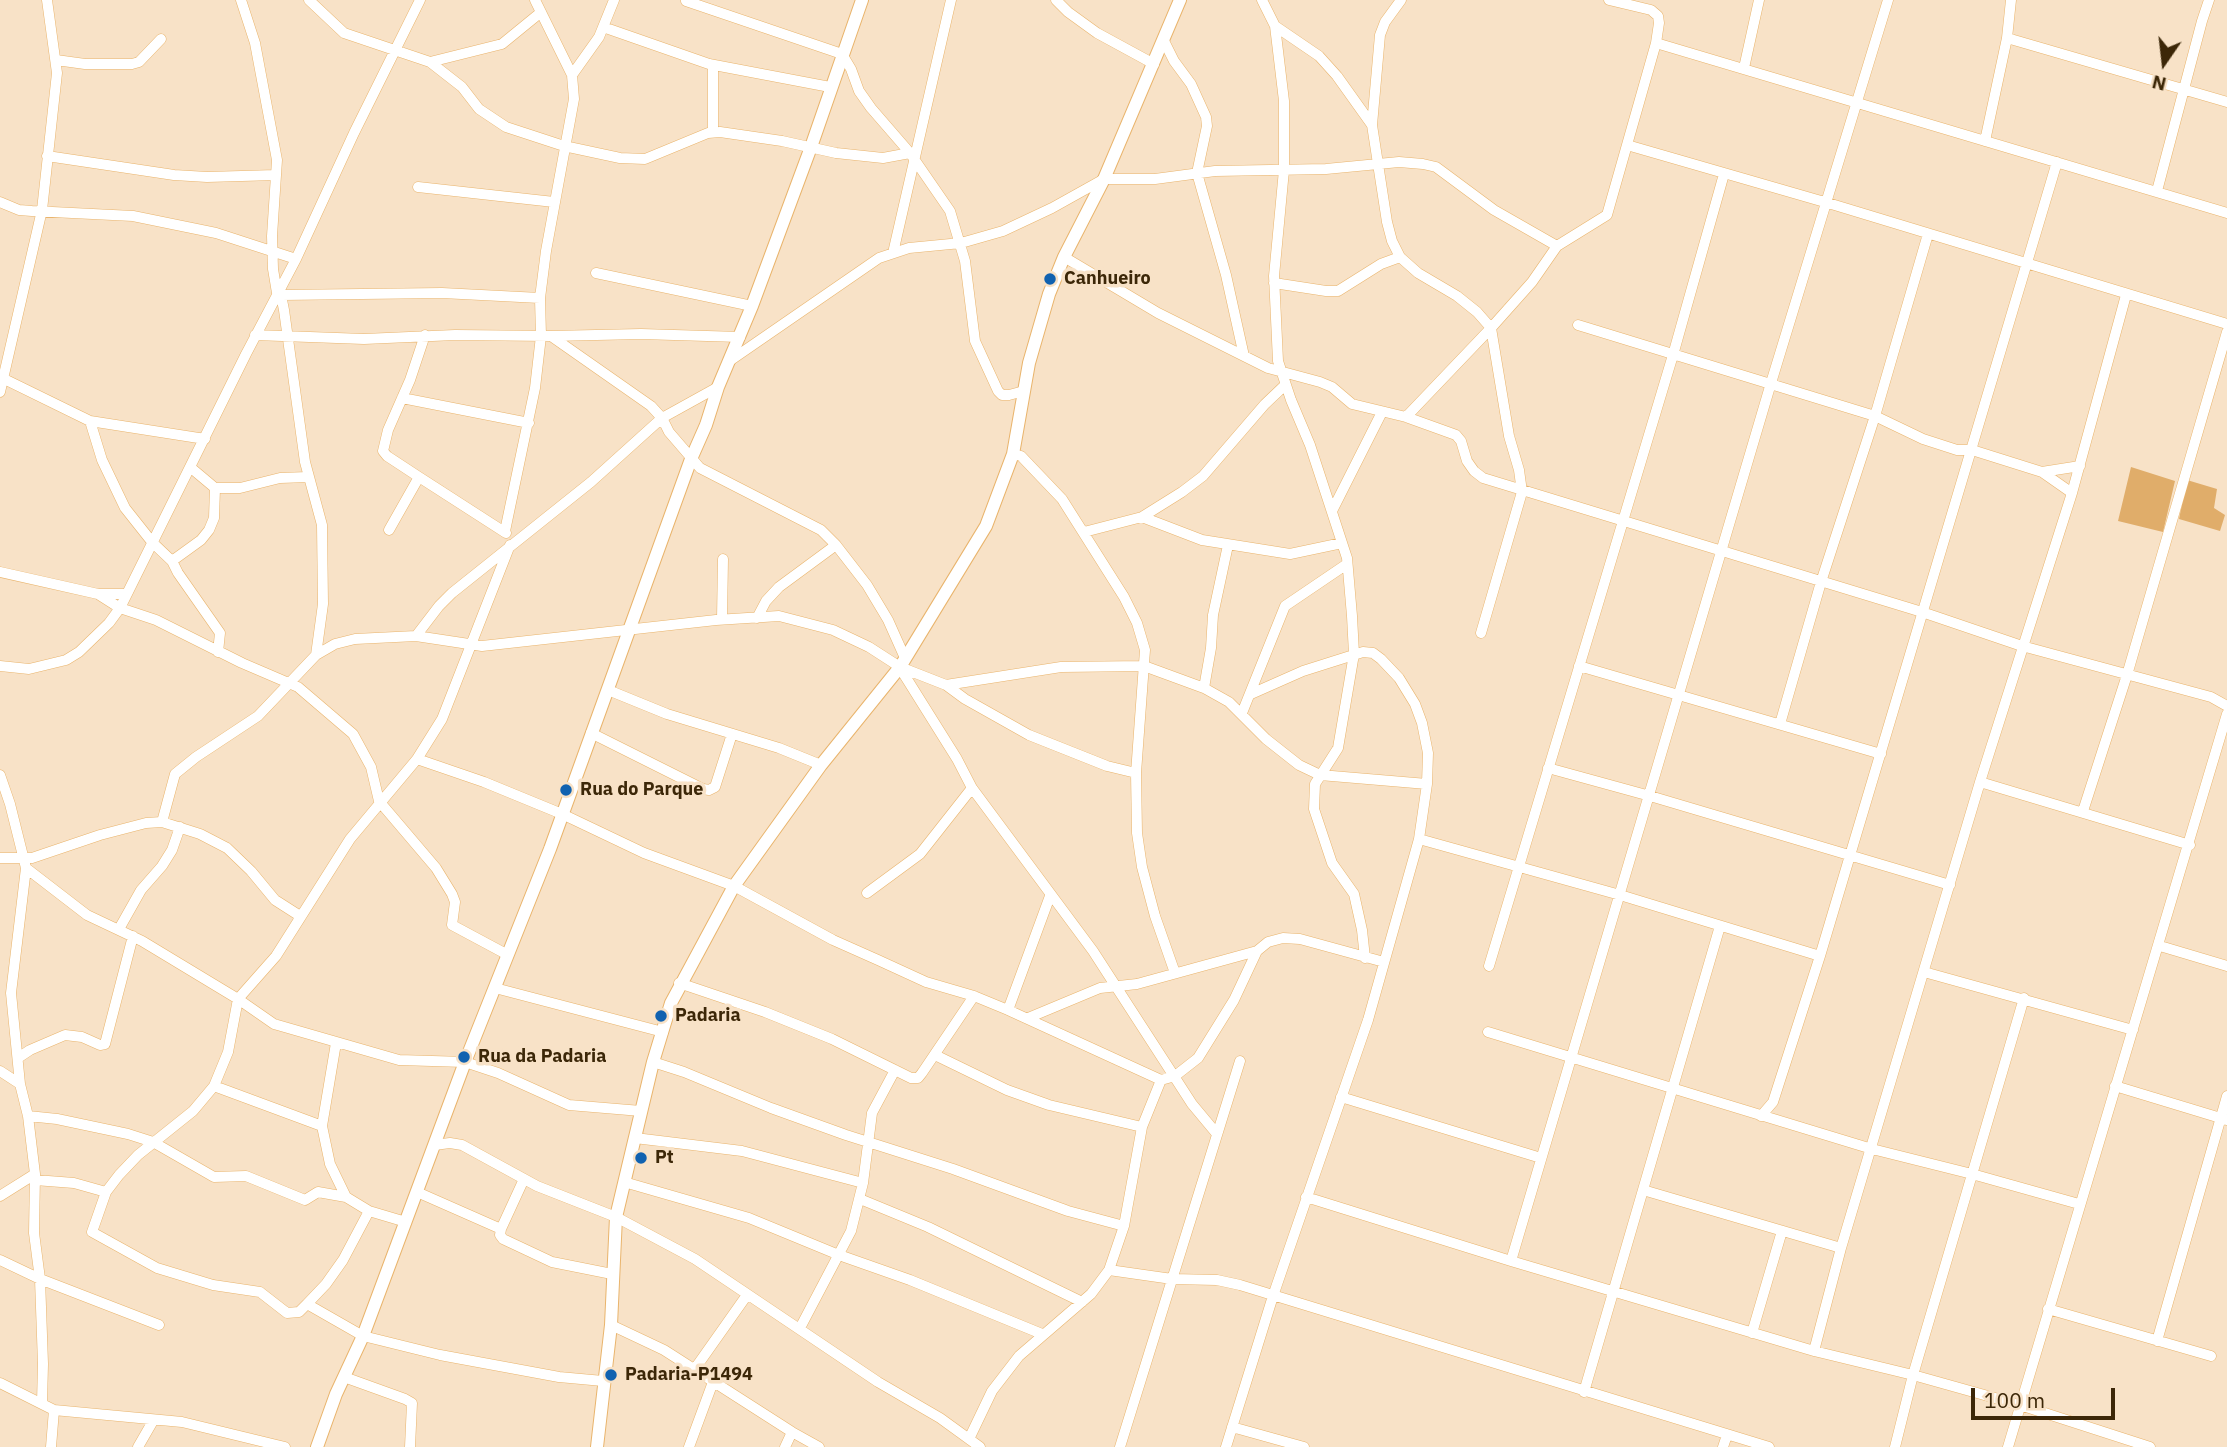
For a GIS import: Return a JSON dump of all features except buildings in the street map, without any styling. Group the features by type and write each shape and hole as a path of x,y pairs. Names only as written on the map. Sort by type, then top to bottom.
{"street":[{"path":"0,392 42,210 57,73 47,0"},
{"path":"241,0 255,43 277,160 271,251 288,336 309,477 321,525 323,604 316,656"},
{"path":"309,0 344,33 355,39 430,62 461,87 485,114 518,132 564,146 620,158 645,159 713,132 737,133 836,153 883,158 912,155"},
{"path":"0,666 29,669 66,660 79,652 109,623 120,608 255,335 279,294 420,0"},
{"path":"505,531 546,336 540,298 554,202 574,99 572,75 535,0"},
{"path":"572,75 590,51 614,0"},
{"path":"317,1447 363,1336 465,1062 550,849 691,459 811,147 862,0"},
{"path":"892,253 912,155 951,0"},
{"path":"1056,0 1097,33 1154,64"},
{"path":"597,1447 611,1325 616,1216 653,1062 679,983 734,886 821,765 903,663 986,526 1013,454 1037,333 1049,294 1064,257 1104,179 1180,0"},
{"path":"1262,0 1275,26 1284,101 1284,170 1275,283 1278,361 1310,445 1342,543 1347,564 1354,654 1338,748 1315,785 1314,809 1332,863 1354,894 1365,958"},
{"path":"1401,0 1385,22 1380,35 1372,125 1387,222 1399,257 1418,273 1478,312 1491,328 1509,436 1522,492 1481,633"},
{"path":"1406,417 1532,282 1557,246 1607,215 1656,43 1659,23 1658,16 1651,10 1609,0"},
{"path":"1744,68 1759,0"},
{"path":"1511,1261 1771,383 1888,0"},
{"path":"1985,141 2007,37 2011,0"},
{"path":"2157,191 2209,0"},
{"path":"686,1 842,54 852,69 859,92 912,155 950,211 961,243 975,341 991,379 1002,395 1024,391"},
{"path":"430,62 502,44 540,13"},
{"path":"1275,26 1319,56 1372,125"},
{"path":"603,27 713,65 830,88"},
{"path":"2007,37 2227,102"},
{"path":"56,60 85,64 132,64 139,62 161,38"},
{"path":"1163,39 1174,61 1191,84 1206,117 1208,126 1196,173 1226,275 1244,356"},
{"path":"1656,43 2227,213"},
{"path":"713,65 713,132"},
{"path":"1627,145 1828,202 2227,324"},
{"path":"47,156 174,175 276,175"},
{"path":"731,360 879,258 909,248 961,243 1003,231 1104,179 1154,179 1196,173 1399,162 1436,167 1494,210 1557,246"},
{"path":"1761,1116 1773,1102 1820,956 2057,162"},
{"path":"1489,966 1673,355 1724,174"},
{"path":"418,187 554,202"},
{"path":"0,202 19,210 133,216 216,233 296,259"},
{"path":"1780,724 1928,234"},
{"path":"1064,257 1158,313 1244,356 1281,372 1332,387 1352,404 1406,417 1456,435 1461,441 1467,461 1483,478 1922,612 2022,646 2211,697 2227,706"},
{"path":"1275,283 1338,291 1381,264 1399,257"},
{"path":"596,273 752,306"},
{"path":"279,294 442,293 540,298"},
{"path":"1814,1351 1841,1248 1980,782 2080,466 2126,295"},
{"path":"1578,325 1875,416 1923,439 1956,450 1972,450 2042,472 2072,493"},
{"path":"2083,811 2127,675 2227,332"},
{"path":"255,335 364,339 425,335 641,334 740,337"},
{"path":"425,335 388,430 383,451 505,531 513,544"},
{"path":"546,336 636,395 662,418 669,432 700,468 821,530 836,545 867,585 888,620 903,663 972,789 1117,987 1192,1104 1217,1134"},
{"path":"2,378 90,421 205,439"},
{"path":"1084,532 1142,517 1182,492 1203,476 1265,404 1285,385"},
{"path":"416,636 452,593 592,482 662,418 718,387"},
{"path":"402,398 529,423"},
{"path":"1332,510 1382,412"},
{"path":"90,421 102,460 125,508 152,542 172,561 220,633 218,652"},
{"path":"1013,454 1021,456 1062,499 1124,597 1137,623 1145,650 1136,773 1137,832 1142,867 1155,916 1175,973"},
{"path":"2042,472 2080,466"},
{"path":"190,467 215,488 251,487 280,478 309,477"},
{"path":"389,530 419,477"},
{"path":"172,561 201,540 209,530 214,518 215,488"},
{"path":"1142,517 1202,540 1290,554 1342,543"},
{"path":"369,1211 343,1260 326,1284 299,1312 287,1312 260,1292 213,1285 170,1273 96,1236 92,1228 106,1192 119,1175 153,1142 193,1111 214,1086 228,1052 238,999 276,956 350,839 379,801 417,759 442,719 513,544"},
{"path":"757,618 766,601 779,587 836,545"},
{"path":"1204,688 1213,615 1228,545"},
{"path":"722,619 723,559"},
{"path":"1242,713 1285,606 1347,564"},
{"path":"0,572 98,594 126,594"},
{"path":"98,594 120,608 156,620 218,652 291,682 353,734 371,767 379,801 436,868 452,894 455,902 452,925 508,955"},
{"path":"162,822 175,774 258,716 327,648 355,639 416,636 472,646 722,619 779,616 833,630 946,685 965,699 1029,735 1107,766 1136,773"},
{"path":"1226,1447 1273,1296 1368,1020 1419,839 1429,753 1415,704 1399,678 1373,653 1354,654 1303,671 1251,694"},
{"path":"946,685 1061,667 1144,666 1204,688 1229,702 1266,739 1299,765 1320,775 1427,784"},
{"path":"1578,666 1881,754"},
{"path":"608,690 667,714 779,748 821,765"},
{"path":"2008,1447 2079,1204 2160,946 2227,714"},
{"path":"591,733 709,790 715,787 732,734"},
{"path":"417,759 484,782 562,814 644,853 734,886 844,945 926,982 974,996 1028,1018 1161,1080 1175,1076 1198,1058 1234,1000 1257,951"},
{"path":"1548,768 1950,885"},
{"path":"0,775 10,804 24,864 11,993 20,1084 28,1116 35,1177 34,1233 40,1279 42,1402"},
{"path":"1980,782 2190,845"},
{"path":"867,893 920,854 972,789"},
{"path":"24,864 110,832 162,822 211,838 226,848 251,871 275,900 300,916"},
{"path":"119,929 141,890 172,850 180,827"},
{"path":"1419,839 1620,895 1820,956"},
{"path":"0,858 24,864 87,915 133,936 238,999 274,1024 399,1060 465,1062 498,1073 569,1105 641,1111"},
{"path":"1008,1010 1050,896"},
{"path":"1584,1392 1720,926"},
{"path":"18,1058 65,1035 105,1044 133,936"},
{"path":"1028,1018 1100,988 1117,987 1257,951 1268,942 1283,938 1300,939 1384,961"},
{"path":"2160,946 2227,966"},
{"path":"1924,972 2133,1030"},
{"path":"679,983 765,1012 821,1035 911,1078 918,1078 974,996"},
{"path":"495,988 663,1032"},
{"path":"1895,1447 1913,1375 2024,998"},
{"path":"1488,1032 1872,1149 2079,1204"},
{"path":"335,1043 322,1126 330,1164 346,1197"},
{"path":"935,1055 1007,1090 1049,1105 1142,1127"},
{"path":"1120,1447 1240,1061"},
{"path":"653,1062 867,1142 953,1169 1068,1211 1124,1226"},
{"path":"800,1328 850,1231 863,1183 872,1113 895,1070"},
{"path":"0,1071 20,1084"},
{"path":"969,1439 992,1391 1018,1356 1082,1302 1109,1270 1124,1226 1142,1127 1161,1080"},
{"path":"214,1086 322,1126"},
{"path":"2115,1086 2224,1119"},
{"path":"2157,1341 2224,1119 2227,1096"},
{"path":"1341,1097 1541,1158"},
{"path":"1773,1102 1779,1121"},
{"path":"28,1116 106,1129 153,1142 214,1177 246,1176 306,1200 317,1192 346,1197 369,1211 406,1222"},
{"path":"635,1138 742,1151 863,1183"},
{"path":"434,1145 457,1143 524,1180 576,1203 616,1216 695,1259 878,1382 940,1418 980,1447"},
{"path":"0,1196 35,1177 74,1183 106,1192"},
{"path":"524,1180 501,1229 500,1235 503,1239 552,1262 612,1274"},
{"path":"624,1182 749,1218 1042,1334"},
{"path":"1643,1190 1841,1248"},
{"path":"417,1192 501,1229"},
{"path":"1306,1197 1752,1333 2020,1405 2150,1447"},
{"path":"860,1199 928,1227 1082,1302"},
{"path":"1752,1333 1782,1231"},
{"path":"0,1260 40,1279 159,1325"},
{"path":"1109,1270 1172,1279 1217,1280 1240,1285 1769,1447"},
{"path":"694,1370 747,1294"},
{"path":"307,1304 363,1336 440,1355 559,1377 603,1381"},
{"path":"2048,1309 2210,1356"},
{"path":"611,1325 664,1350 819,1447"},
{"path":"344,1377 412,1403 410,1447"},
{"path":"689,1447 713,1382"},
{"path":"0,1383 54,1410 182,1422 285,1447"},
{"path":"51,1447 54,1410"},
{"path":"138,1447 153,1421"},
{"path":"1232,1427 1304,1447"},
{"path":"785,1447 792,1432"},
{"path":"1723,1447 1727,1434"}],"shaded area":[{"path":"2131,467 2175,481 2163,532 2118,521"},
{"path":"2187,480 2217,489 2214,508 2225,515 2220,531 2179,519"}],"place":[{"name":"Canhueiro","path":"1050,279"},
{"name":"Rua do Parque","path":"566,790"},
{"name":"Padaria","path":"661,1016"},
{"name":"Rua da Padaria","path":"464,1057"},
{"name":"Pt","path":"641,1158"},
{"name":"Padaria-P1494","path":"611,1375"}]}
